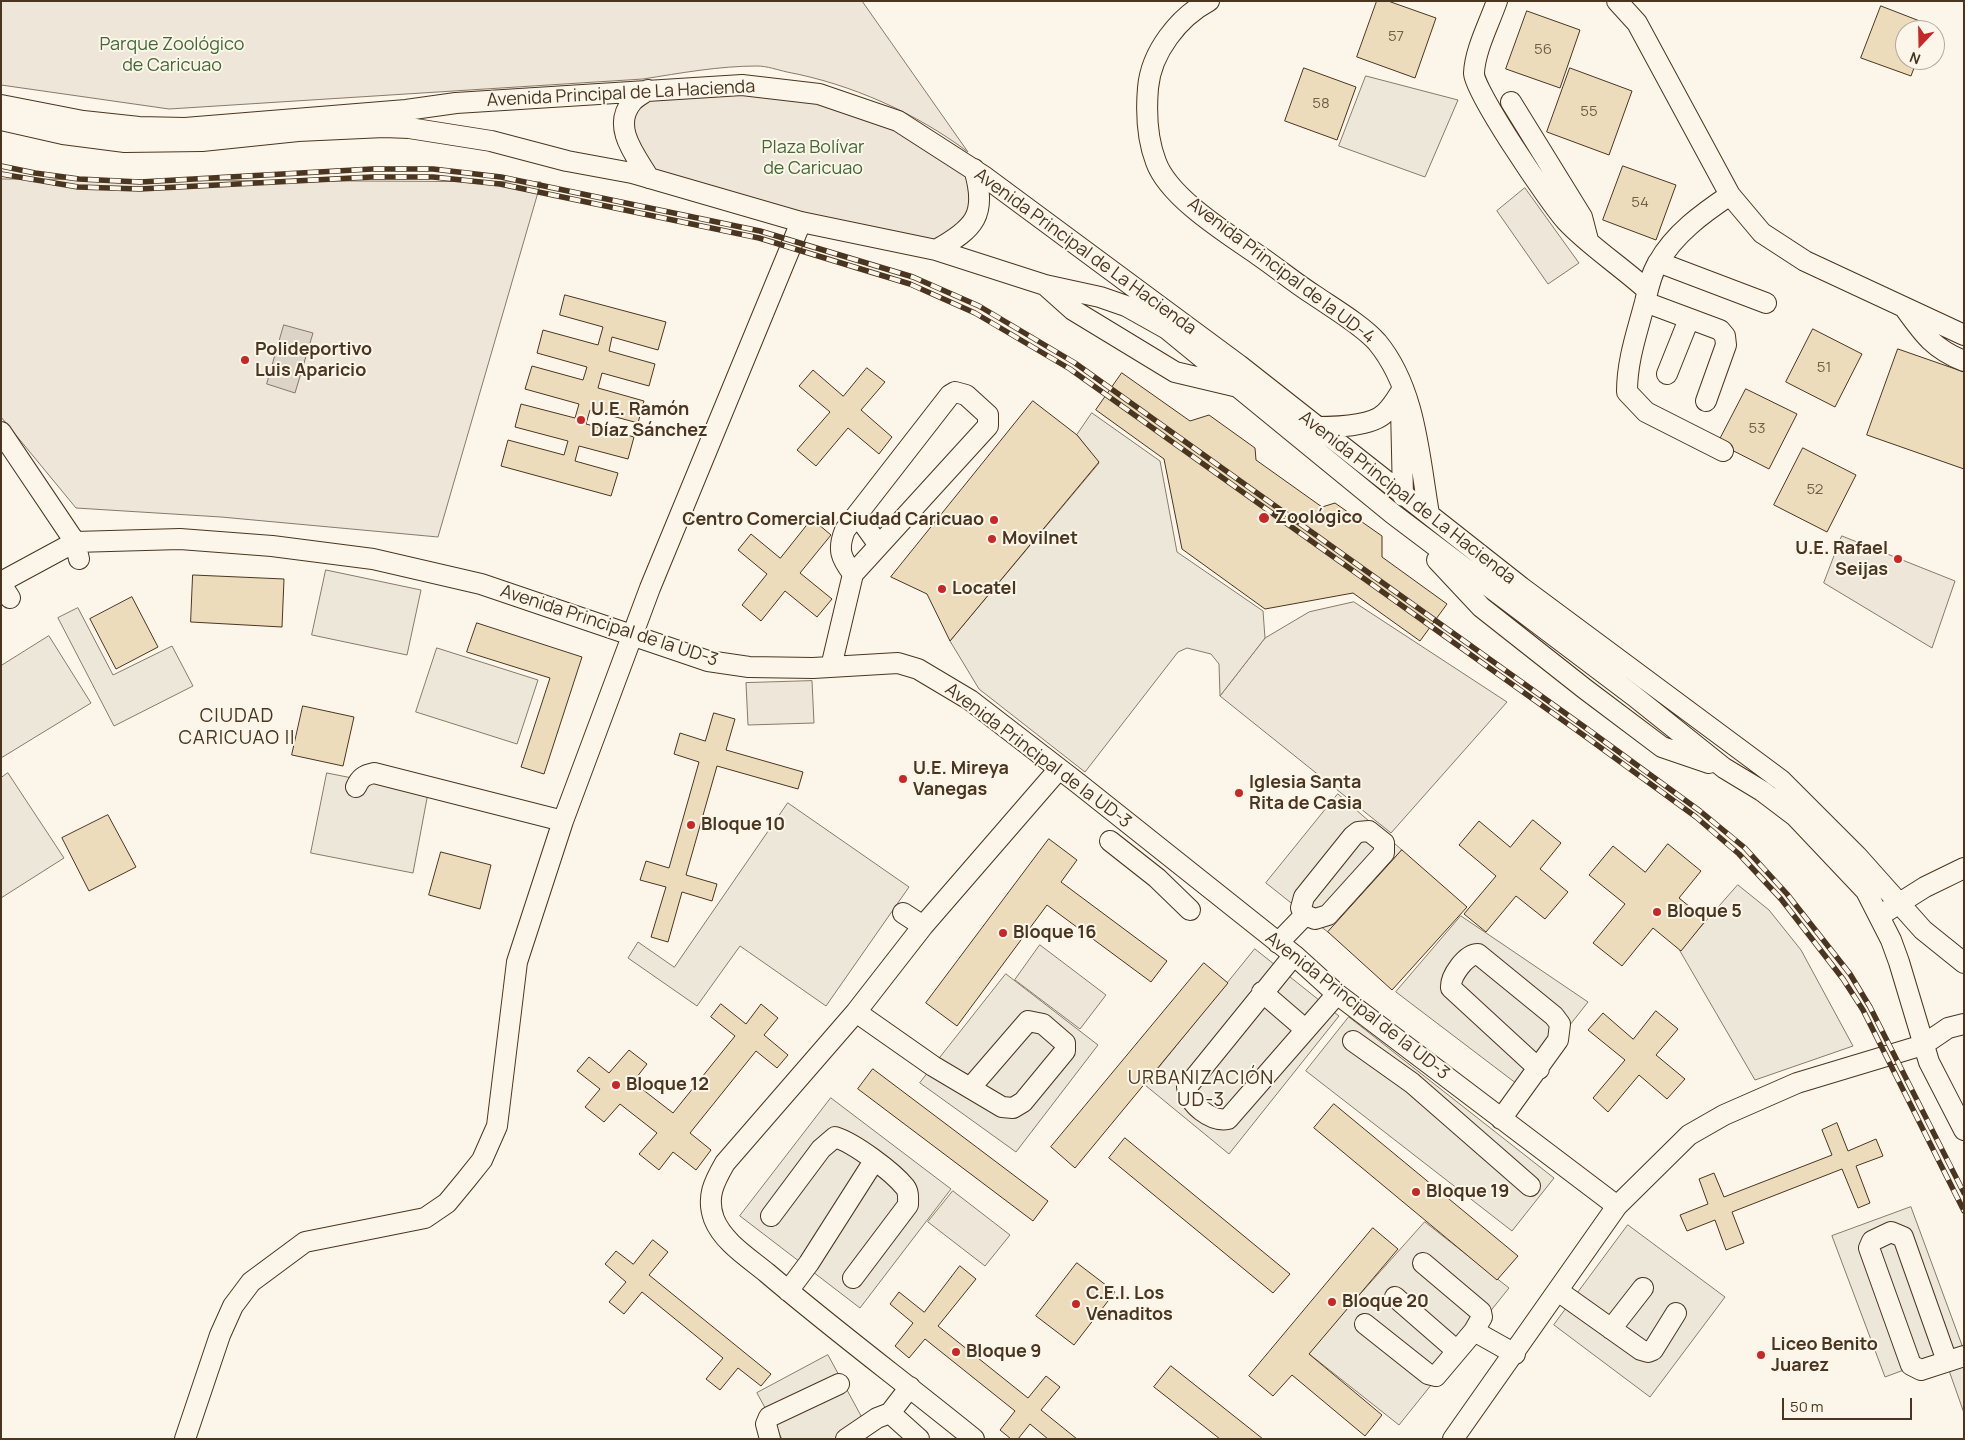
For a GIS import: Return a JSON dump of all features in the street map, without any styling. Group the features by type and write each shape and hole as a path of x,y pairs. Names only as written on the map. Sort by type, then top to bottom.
{"street":[{"name":"Avenida Principal de la UD-4","path":"1209,1 1186,17 1174,29 1158,55 1148,83 1147,114 1156,163 1168,181 1202,215 1335,309 1376,341 1391,361 1410,405 1429,514"},
{"path":"1497,1 1473,75 1503,129 1566,220 1646,296 1689,319 1720,330 1726,336 1726,345 1706,402"},
{"path":"1617,1 1638,23 1730,195 1762,233 1805,261 1964,335"},
{"name":"Avenida Principal de La Hacienda","path":"1,105 92,122 139,127 185,128 406,110 456,103 742,85 819,94 898,121 974,170 1239,365 1403,496 1429,514 1566,621 1781,780 1857,856 1922,930 1964,963"},
{"path":"648,90 632,102 625,116 624,130 628,142 649,178"},
{"path":"1511,102 1582,218 1588,240"},
{"name":"Avenida Principal de La Hacienda","path":"1,120 63,134 125,142 202,141 298,131 410,128 491,141 567,161 649,178 800,222 936,250 1045,285 1077,290 1126,306 1167,329 1418,534 1634,696 1724,768 1762,791 1795,816 1866,891 1899,962 1929,1062 1964,1130"},
{"path":"936,250 968,230 978,208 980,191 974,170"},
{"path":"1723,451 1646,412 1627,392 1630,356 1646,296 1658,262 1694,220 1730,195"},
{"path":"185,1439 220,1335 233,1306 252,1282 305,1242 426,1218 447,1203 482,1160 497,1126 517,962 563,821 654,579 800,222"},
{"path":"1658,262 1766,303"},
{"path":"1045,285 1073,310 1175,372 1240,388"},
{"path":"1905,308 1926,339 1947,354 1964,361"},
{"path":"1667,374 1689,319"},
{"name":"Avenida Principal de la UD-4","path":"1403,389 1401,413 1403,496"},
{"path":"1315,427 1338,426 1374,420 1384,414 1403,389"},
{"path":"831,667 853,574 878,544 988,426 988,415 984,409 961,392 955,392 950,395 858,516 845,530 840,542 845,563 853,574"},
{"path":"1,432 77,551"},
{"path":"1393,514 1403,496"},
{"path":"1418,534 1429,514"},
{"path":"858,516 878,544"},
{"name":"Avenida Principal de la UD-3","path":"4,588 77,551 180,539 272,546 345,564 373,559 481,584 633,638 708,661 749,667 831,667 898,663 918,670 970,700 1286,949 1337,994 1617,1206"},
{"path":"974,1439 788,1291 728,1240 714,1220 709,1199 714,1182 725,1163 856,1012 923,926 1059,769"},
{"path":"356,787 359,780 366,775 374,773 563,821"},
{"path":"1368,831 1384,843 1384,853 1328,915 1315,919 1305,915 1301,908 1304,897 1353,836 1358,832 1368,831"},
{"path":"1110,841 1157,878 1190,910"},
{"path":"1157,878 1174,860"},
{"path":"1879,916 1925,887 1964,868"},
{"path":"904,913 923,926"},
{"path":"1305,915 1262,992 1187,1087 1190,1100 1211,1118 1228,1119 1337,994"},
{"path":"1501,1119 1539,1069 1558,1040 1560,1024 1554,1016 1478,954 1473,954 1454,976 1451,988 1539,1069"},
{"path":"1262,992 1306,1029"},
{"path":"856,1012 933,1066 1002,1107 1013,1108 1023,1102 1065,1051 1065,1043 1043,1024 1028,1020 971,1087"},
{"path":"1453,1439 1515,1354 1617,1206 1689,1136 1724,1114 1796,1078 1923,1045 1948,1028 1964,1024"},
{"path":"1353,1041 1412,1083 1530,1186"},
{"path":"1412,1083 1429,1063"},
{"path":"771,1216 821,1149 835,1137 848,1141 906,1188 909,1196 908,1205 853,1278"},
{"path":"788,1291 809,1263 874,1161"},
{"path":"1891,1232 1903,1237 1955,1358 1921,1370 1911,1364 1869,1248 1872,1242 1891,1232"},
{"path":"1365,1324 1432,1376 1436,1376 1474,1331 1481,1321 1481,1312 1423,1263"},
{"path":"1611,1329 1643,1288"},
{"path":"1558,1291 1611,1329 1648,1352 1653,1350 1676,1313"},
{"path":"1395,1297 1457,1351"},
{"path":"1474,1331 1515,1354"},
{"path":"770,1439 766,1424 769,1417 839,1384"},
{"path":"846,1439 877,1418 890,1414 910,1387"},
{"path":"890,1414 919,1439"}],"green space":[{"name":"Parque Zoológico de Caricuao","path":"1,1 862,1 968,152 927,125 859,92 811,77 761,66 686,72 643,79 169,109 1,85"},
{"name":"Plaza Bolívar de Caricuao","path":"703,88 845,101 974,169 978,208 936,250 649,178 625,116 632,102"},
{"name":"Polideportivo Luis Aparicio","path":"1,179 541,182 438,537 221,517 76,508 1,417"},
{"path":"1525,188 1579,263 1548,284 1497,211"},
{"path":"1842,536 1955,581 1932,648 1824,583"},
{"path":"1354,602 1507,702 1391,833 1220,696 1265,638 1309,612"},
{"path":"812,681 814,723 748,725 746,683"},
{"path":"1040,945 1106,995 1080,1029 1015,980"},
{"path":"953,1191 1010,1235 985,1266 928,1222"}],"shaded area":[{"path":"1366,76 1458,100 1425,177 1339,146"},
{"path":"284,325 313,333 295,393 267,384"},
{"path":"1092,413 1160,461 1177,552 1263,611 1265,638 1220,696 1219,664 1211,654 1187,648 1178,652 1085,772 979,689 950,641 1099,463 1077,435"},
{"path":"326,570 421,590 407,655 312,635"},
{"path":"78,608 113,675 172,646 193,686 114,726 58,618"},
{"path":"49,636 91,703 1,758 1,666"},
{"path":"437,648 538,680 517,744 416,712"},
{"path":"8,773 64,858 1,898 1,778"},
{"path":"327,773 428,793 413,873 311,853"},
{"path":"1338,794 1402,850 1329,933 1266,883"},
{"path":"788,803 909,887 826,1006 740,946 697,1006 628,958 638,942 674,967"},
{"path":"1738,885 1769,910 1801,950 1853,1046 1755,1080 1680,951"},
{"path":"1461,916 1588,1002 1521,1087 1396,992"},
{"path":"1255,949 1339,1016 1229,1154 1145,1085"},
{"path":"1006,974 1098,1045 1016,1152 920,1083"},
{"path":"1349,1017 1554,1178 1512,1231 1306,1071"},
{"path":"831,1098 951,1189 860,1308 740,1216"},
{"path":"1911,1207 1963,1348 1885,1377 1832,1236"},
{"path":"1425,1222 1509,1288 1399,1425 1308,1353"},
{"path":"1628,1225 1725,1297 1650,1397 1554,1325"},
{"path":"828,1355 866,1425 841,1439 782,1439 757,1393"},
{"path":"1964,1355 1964,1413 1946,1362"}],"building":[{"path":"1377,1 1388,1 1436,18 1415,78 1357,57"},
{"path":"1881,6 1917,20 1895,20 1895,70 1913,70 1911,76 1861,58"},
{"path":"1527,11 1580,30 1560,88 1506,69"},
{"path":"1304,68 1356,87 1337,140 1285,121"},
{"path":"1570,68 1632,91 1609,155 1547,132"},
{"path":"1623,166 1676,185 1656,240 1603,220"},
{"path":"565,295 666,322 658,350 612,337 609,351 655,364 649,386 602,373 598,388 644,401 638,423 590,410 586,424 634,437 628,459 579,446 575,461 618,473 611,496 501,466 508,440 564,455 568,441 515,427 521,404 575,418 579,404 525,389 532,366 583,380 587,367 537,353 543,330 598,345 603,327 560,315"},
{"path":"1813,329 1862,354 1835,407 1786,382"},
{"path":"1898,349 1964,372 1964,469 1867,435"},
{"path":"867,368 885,382 861,410 892,437 879,454 848,428 816,466 797,450 830,412 799,386 813,370 843,396"},
{"path":"1122,373 1190,421 1209,415 1255,448 1256,460 1322,507 1335,503 1382,536 1382,557 1447,604 1420,641 1353,593 1265,609 1182,549 1164,459 1096,410"},
{"path":"1746,389 1797,414 1769,469 1718,443"},
{"name":"Centro Comercial Ciudad Caricuao","path":"1033,401 1077,435 1099,462 950,641 927,594 891,577"},
{"path":"1803,448 1856,475 1827,532 1774,505"},
{"path":"812,519 831,535 800,573 832,599 817,617 785,591 761,621 742,605 767,574 738,550 751,534 780,558"},
{"path":"193,575 284,579 282,627 191,622"},
{"path":"132,597 158,647 116,669 90,619"},
{"path":"477,623 582,657 544,774 521,767 550,678 467,652"},
{"path":"303,706 354,717 343,766 292,755"},
{"name":"Bloque 10","path":"714,713 735,719 726,750 803,772 798,789 717,766 686,875 717,884 712,901 682,892 668,942 651,937 666,887 640,880 646,861 669,868 699,762 674,754 680,733 705,741"},
{"path":"108,815 136,867 89,891 62,838"},
{"path":"1533,820 1561,843 1540,869 1568,892 1545,919 1516,896 1486,932 1464,914 1496,876 1459,845 1479,821 1510,847"},
{"name":"Bloque 16","path":"1049,839 1077,860 1061,882 1167,961 1151,982 1047,905 957,1026 926,1003"},
{"name":"Bloque 5","path":"1668,844 1701,871 1679,898 1706,920 1681,951 1653,928 1622,966 1593,943 1625,904 1589,875 1613,846 1645,872"},
{"path":"1402,850 1467,907 1392,990 1328,932"},
{"path":"441,852 491,865 480,909 429,895"},
{"path":"1204,963 1228,983 1075,1168 1051,1147"},
{"name":"Bloque 12","path":"721,1004 746,1024 761,1004 778,1018 764,1035 788,1055 777,1068 756,1051 690,1133 711,1150 696,1170 673,1152 659,1170 639,1154 657,1133 620,1104 604,1122 585,1107 600,1089 577,1071 589,1057 609,1073 629,1050 647,1064 633,1082 673,1113 735,1036 711,1017"},
{"path":"1656,1011 1678,1029 1656,1055 1685,1079 1667,1099 1639,1075 1608,1112 1593,1098 1625,1060 1588,1030 1603,1013 1633,1039"},
{"path":"873,1069 1048,1201 1033,1221 858,1089"},
{"name":"Bloque 19","path":"1334,1104 1518,1256 1497,1280 1314,1128"},
{"path":"1837,1123 1848,1151 1876,1139 1883,1156 1856,1166 1870,1203 1858,1208 1842,1169 1732,1212 1744,1243 1726,1250 1715,1220 1687,1231 1680,1215 1708,1204 1699,1179 1714,1173 1724,1197 1832,1155 1822,1130"},
{"path":"1125,1138 1290,1274 1273,1293 1109,1158"},
{"name":"Bloque 20","path":"1373,1228 1398,1249 1309,1354 1382,1415 1365,1436 1292,1375 1273,1396 1249,1376"},
{"path":"653,1240 668,1252 649,1275 771,1374 761,1386 738,1368 720,1390 706,1379 723,1358 642,1292 624,1314 609,1302 626,1282 605,1264 616,1251 633,1264"},
{"name":"C.E.I. Los Venaditos","path":"1077,1263 1115,1292 1074,1345 1036,1316"},
{"name":"Bloque 9","path":"960,1266 976,1279 938,1326 1028,1398 1046,1376 1060,1387 1041,1410 1077,1439 1048,1439 1030,1424 1018,1439 1011,1439 1000,1430 1015,1411 925,1339 909,1358 895,1346 913,1323 890,1304 899,1292 924,1312"},
{"path":"1171,1366 1263,1439 1220,1439 1154,1387"}],"railway":[{"path":"1,166 79,179 140,182 372,169 433,169 501,177 760,231 913,277 979,306 1075,363 1586,728 1700,811 1745,848 1787,894 1850,974 1870,1007 1964,1193"},
{"path":"1,174 78,187 140,189 372,177 433,177 500,184 759,238 910,284 975,313 1070,369 1582,734 1696,817 1739,854 1781,899 1843,979 1863,1010 1964,1211"}],"place":[{"name":"Polideportivo Luis Aparicio","path":"245,360"},
{"name":"U.E. Ramón Díaz Sánchez","path":"581,420"},
{"name":"Zoológico","path":"1264,518"},
{"name":"Centro Comercial Ciudad Caricuao","path":"994,520"},
{"name":"Movilnet","path":"992,539"},
{"name":"U.E. Rafael Seijas","path":"1898,559"},
{"name":"Locatel","path":"942,589"},
{"name":"U.E. Mireya Vanegas","path":"903,779"},
{"name":"Iglesia Santa Rita de Casia","path":"1239,793"},
{"name":"Bloque 10","path":"691,825"},
{"name":"Bloque 5","path":"1657,912"},
{"name":"Bloque 16","path":"1003,933"},
{"name":"Bloque 12","path":"616,1085"},
{"name":"Bloque 19","path":"1416,1192"},
{"name":"Bloque 20","path":"1332,1302"},
{"name":"C.E.I. Los Venaditos","path":"1076,1304"},
{"name":"Bloque 9","path":"956,1352"},
{"name":"Liceo Benito Juarez","path":"1761,1355"}],"district":[{"name":"CIUDAD CARICUAO II","path":"237,728"},
{"name":"URBANIZACIÓN UD-3","path":"1201,1090"}]}
